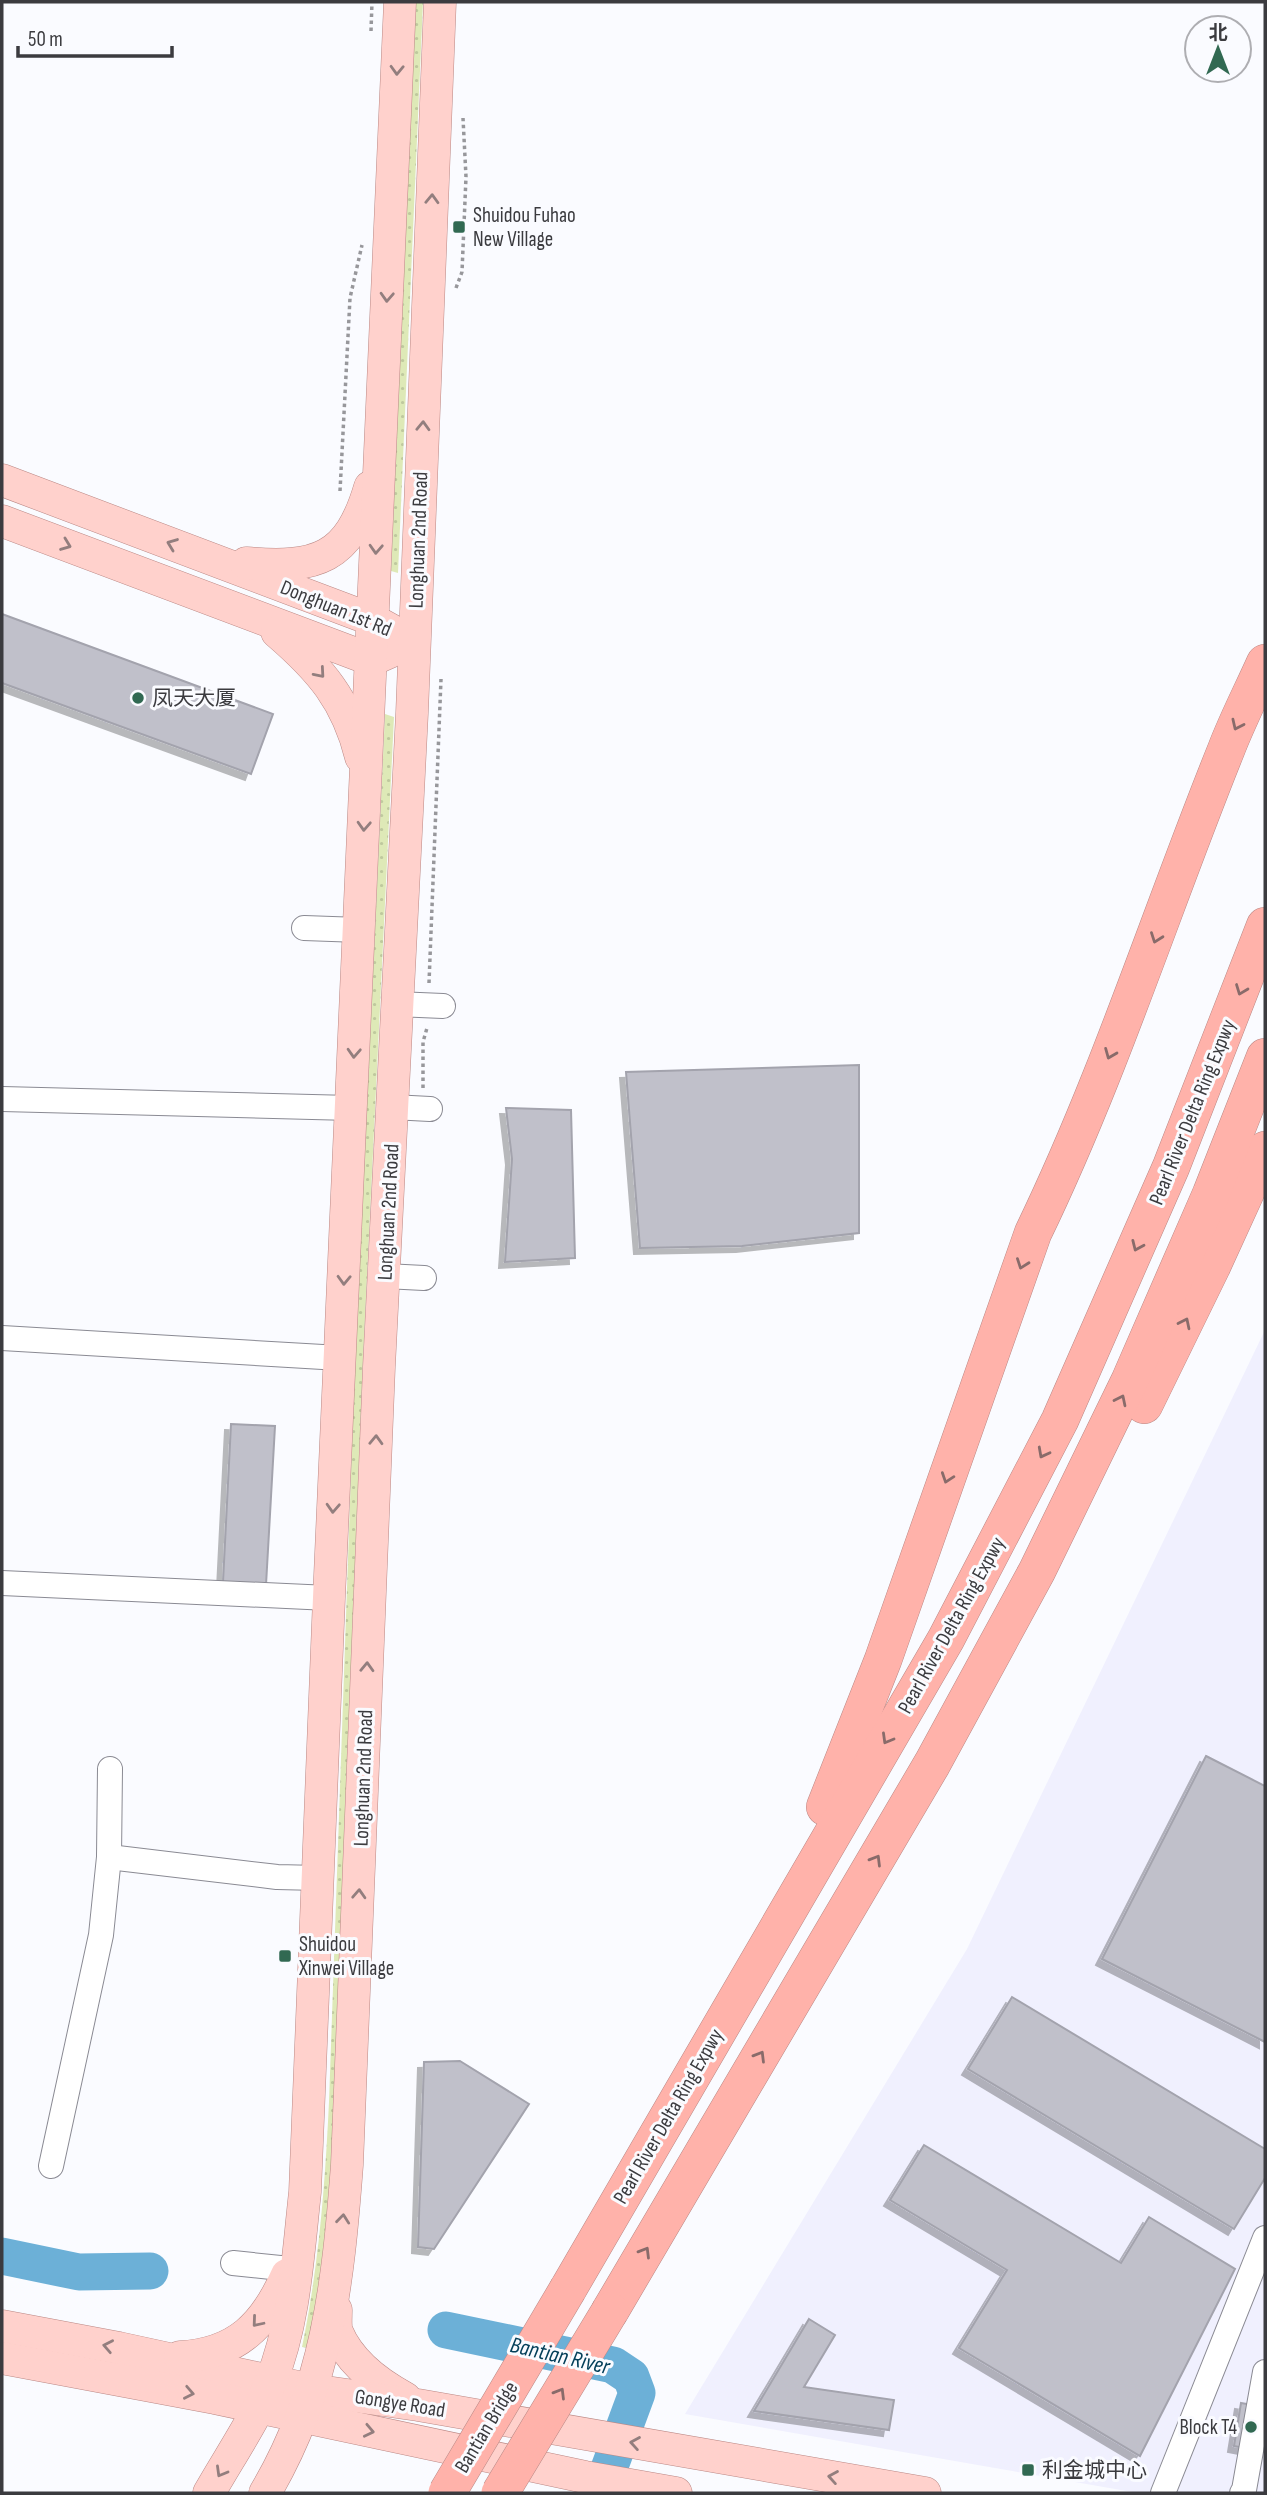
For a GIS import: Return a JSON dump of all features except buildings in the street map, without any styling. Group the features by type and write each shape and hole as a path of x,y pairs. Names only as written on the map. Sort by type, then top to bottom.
{"highway":[{"path":"778,1925 883,1660 1033,1233 1063,1171 1136,991 1226,748 1265,663"},
{"name":"Pearl River Delta Ring Expwy","path":"568,2289 946,1639 1060,1420 1171,1167 1265,926"},
{"path":"500,2493 932,1765 1037,1571 1130,1380 1265,1057"},
{"path":"932,1765 1054,1578 1164,1366 1265,1150"},
{"name":"Bantian Bridge","path":"447,2493 568,2289"}],"main road":[{"name":"Longhuan 2nd Road","path":"209,2493 264,2395 283,2343 305,2192 400,2"},
{"name":"Longhuan 2nd Road","path":"265,2493 286,2457 307,2403 326,2339 336,2287 349,2139 379,1367 414,641 440,2"},
{"path":"206,556 272,564 296,564 328,555 342,544 361,513 381,445"},
{"name":"Donghuan 1st Rd","path":"2,480 373,620 414,641"},
{"name":"Donghuan 1st Rd","path":"2,521 372,660 414,641"},
{"path":"250,613 303,655 338,695 357,742 366,788"},
{"path":"156,2357 195,2356 216,2352 235,2344 262,2317 282,2286 295,2255"},
{"path":"336,2287 336,2330 356,2362 381,2385 418,2405"},
{"name":"Gongye Road","path":"2,2326 156,2357 264,2395"},
{"name":"Gongye Road","path":"2,2358 307,2403 585,2477 668,2492"},
{"name":"Gongye Road","path":"307,2403 418,2405 925,2493"}],"street":[{"path":"304,928 360,930"},
{"path":"396,1004 443,1006"},
{"path":"2,1099 351,1108"},
{"path":"392,1107 427,1100"},
{"path":"385,1276 424,1278"},
{"path":"2,1338 340,1358"},
{"path":"2,1583 329,1598"},
{"path":"51,2166 101,1935 109,1857 110,1769"},
{"path":"109,1857 277,1877 318,1878"},
{"path":"1163,2493 1265,2238"},
{"path":"233,2263 295,2255"},
{"path":"1244,2492 1265,2372"}],"path":[{"path":"370,43 372,2"},
{"path":"339,500 350,298 362,247 362,234"},
{"path":"427,1028 423,1042 427,1100"}],"shaded area":[{"path":"1265,1330 1265,2493 1138,2493 685,2414 967,1949"}],"green space":[{"path":"415,2 423,2 398,573 391,571"},
{"path":"385,714 394,717 363,1359 331,2173 320,2286 308,2348 302,2347 320,2225 329,2102 355,1359"}],"waterway":[{"name":"Bantian River","path":"2,2256 79,2272 150,2271"},
{"name":"Bantian River","path":"446,2330 613,2365 631,2377 637,2393 600,2493"}],"place":[{"name":"Shuidou Fuhao New Village","path":"459,227"},
{"name":"凤天大厦","path":"138,698"},
{"name":"Shuidou Xinwei Village","path":"285,1956"},
{"name":"Block T4","path":"1251,2427"},
{"name":"利金城中心","path":"1028,2470"}]}
